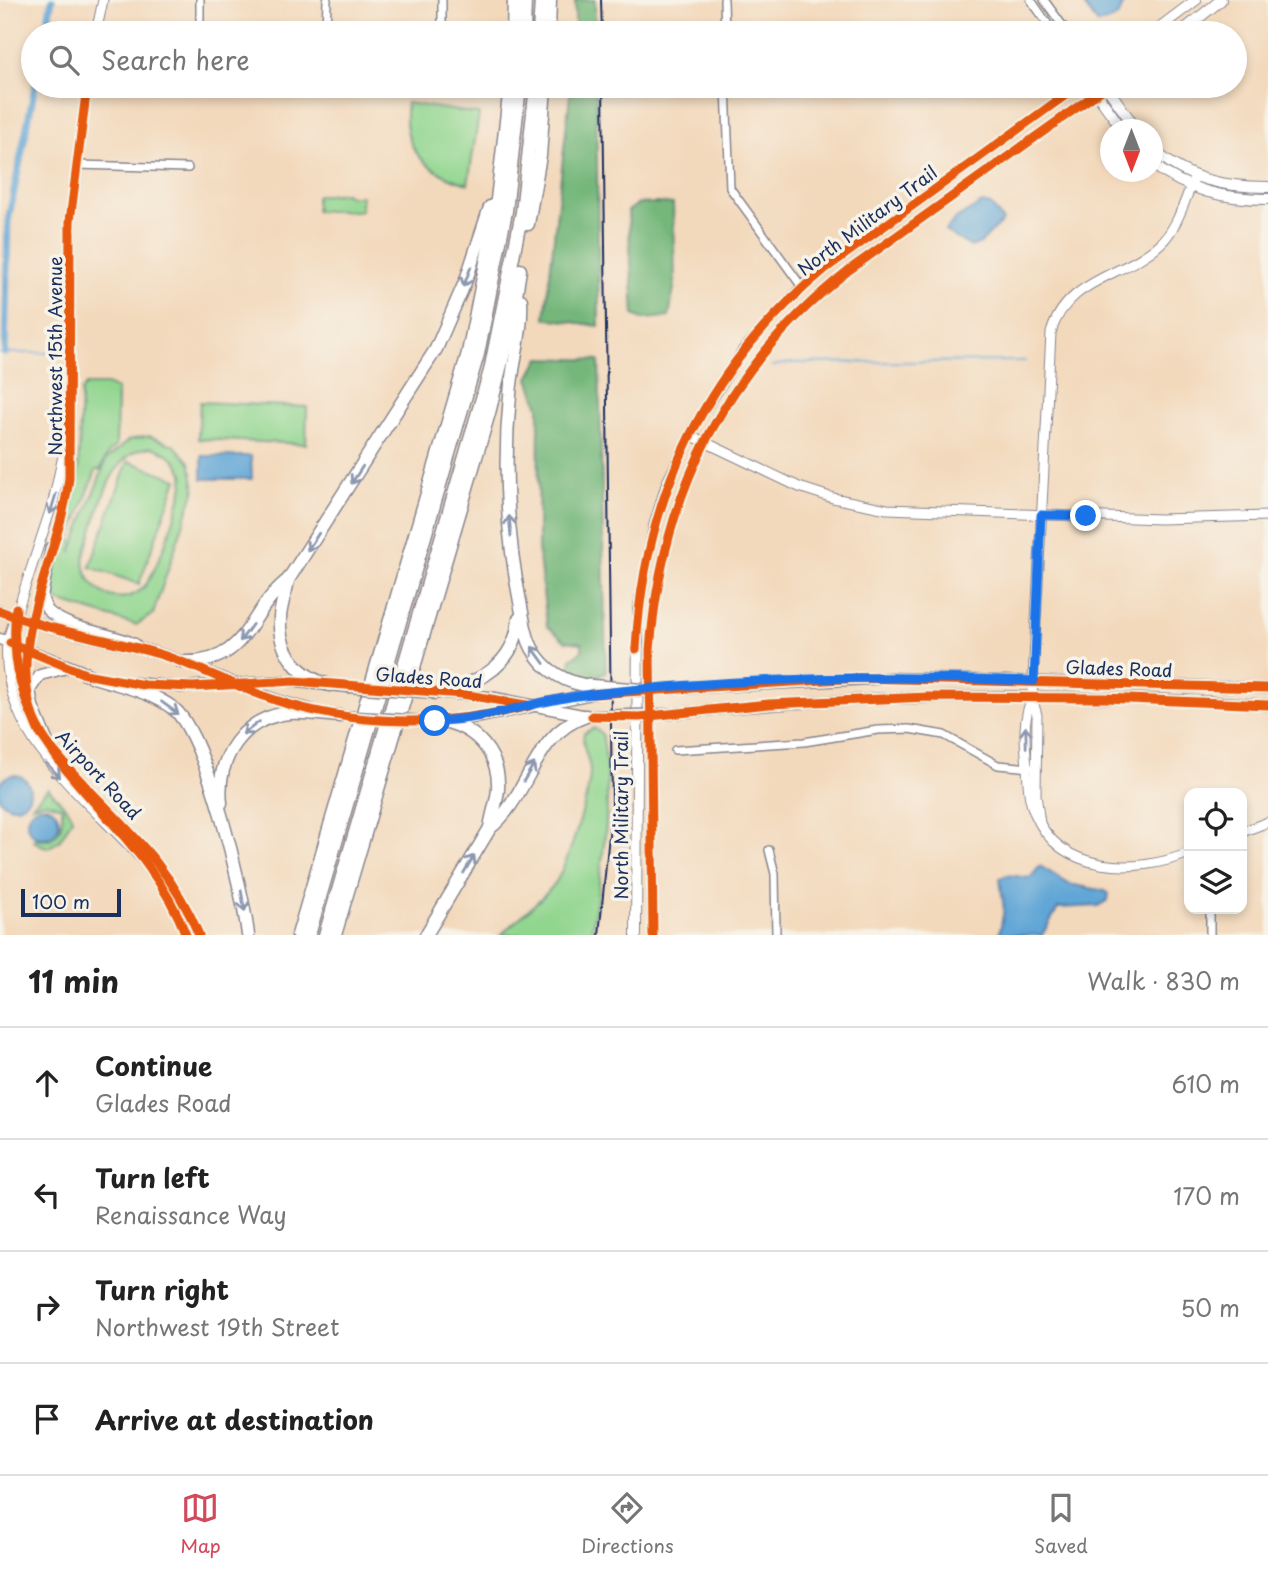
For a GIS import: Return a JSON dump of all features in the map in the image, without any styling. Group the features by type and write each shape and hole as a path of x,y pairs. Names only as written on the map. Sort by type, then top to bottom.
{"highway":[{"path":"513,21 514,0"},
{"path":"524,21 525,0"},
{"path":"540,21 541,0"},
{"path":"549,21 550,0"},
{"path":"298,935 455,402 487,265 509,98"},
{"path":"309,935 472,378 498,259 518,98"},
{"path":"325,935 490,370 522,212 535,98"},
{"path":"335,935 492,400 512,320 540,156 544,98"},
{"path":"181,662 214,659 237,645 275,590 288,580 411,392 441,339 470,271 502,165"},
{"path":"520,268 522,311 510,388 506,470 519,594 526,634 539,659 564,679 592,690 643,690"},
{"path":"288,580 279,620 285,649 306,675 330,685"},
{"path":"435,693 477,681 503,660 517,632 519,594"},
{"path":"85,674 159,700 181,716 197,741 241,893 248,935"},
{"path":"223,825 221,772 232,747 246,731 264,719 283,714 340,716"},
{"path":"426,935 490,828 502,818 551,737 562,728 589,716"},
{"path":"443,721 471,732 492,758 498,786 490,828"}],"main road":[{"path":"1168,21 1196,0"},
{"path":"1195,21 1221,0"},
{"name":"North Military Trail","path":"637,935 638,610 654,526 667,483 690,435 718,385 744,349 802,287 1061,98"},
{"name":"North Military Trail","path":"653,935 650,650 652,614 670,531 683,489 704,442 739,383 785,327 830,285 1082,98"},
{"path":"1100,98 1115,119"},
{"path":"1114,98 1129,119"},
{"path":"1163,155 1195,177 1223,185 1268,187"},
{"path":"1163,170 1191,187 1224,197 1268,199"},
{"path":"916,222 935,189"},
{"path":"898,234 909,207"},
{"path":"51,547 42,597 47,610 71,624 117,635 150,651"},
{"name":"Glades Road","path":"0,611 80,637 150,651 275,701 340,716 443,721 481,717 592,690"},
{"name":"Glades Road","path":"4,640 85,674 158,686 286,681 490,697 589,716 670,714 866,699 1032,698 1268,705"},
{"path":"49,745 33,706 30,691 40,675 67,668"},
{"name":"Glades Road","path":"643,690 859,678 1268,688"}],"street":[{"path":"99,21 103,0"},
{"path":"200,0 200,21"},
{"path":"326,21 327,0"},
{"path":"442,0 442,21"},
{"path":"724,0 725,21"},
{"path":"1031,0 1046,21"},
{"path":"1044,0 1059,21"},
{"name":"Northwest 15th Avenue","path":"19,618 51,547 68,485 70,221 85,98"},
{"path":"726,98 730,188 802,287"},
{"path":"76,165 188,168"},
{"path":"1184,855 1158,863 1091,863 1066,852 1032,808 1025,713 1032,698 1034,681 1052,328 1065,306 1084,286 1162,242 1173,228 1195,177"},
{"name":"Northwest 15th Avenue","path":"19,618 54,502 68,430"},
{"path":"690,435 789,483 855,503 914,511 1160,519 1268,516"},
{"name":"Airport Road","path":"19,618 4,640 4,665 6,688 13,713 26,738 46,763 140,858 162,887 186,935"},
{"name":"Airport Road","path":"19,618 18,666 24,702 33,723 49,745 158,860 184,901 199,935"},
{"path":"1032,698 1037,715 1036,795 1041,823"},
{"path":"674,750 804,742 878,730 909,729 944,736 998,765 1030,768"},
{"path":"1247,830 1268,822"},
{"path":"769,850 776,880 776,935"},
{"path":"1210,914 1210,935"}],"green space":[{"path":"575,0 595,0 595,21 575,21"},
{"path":"570,98 596,98 599,326 545,318"},
{"path":"407,103 479,114 468,184 440,173 419,156 408,133"},
{"path":"346,193 347,196 361,196 361,211 316,211 316,196"},
{"path":"638,204 673,204 675,282 669,317 642,319 634,315 628,211"},
{"path":"540,358 599,360 606,673 587,679 568,673 571,659 582,651 582,643 565,641 547,626 538,548 539,407 529,378"},
{"path":"86,385 106,385 117,389 116,446 108,453 100,470 96,470 70,540 74,542 71,553 106,460 129,440 149,436 174,445 190,462 195,489 153,614 136,625 48,598 78,477 81,392","holes":["151,447 175,460 183,474 176,514 156,567 144,587 134,594 113,597 94,586 84,565 85,553 106,488 114,473 124,460 136,451"]},
{"path":"200,402 307,407 306,444 198,439"},
{"path":"128,461 177,479 139,584 90,567"},
{"path":"594,728 602,734 606,758 607,808 591,935 501,935 558,879 577,831 589,780 584,733"},
{"path":"48,788 70,812 72,819 60,840 48,848 33,841 35,838 49,839 58,832 62,821 62,807 46,802 32,805"}],"water":[{"path":"1080,0 1124,0 1116,17 1109,21 1096,21"},
{"path":"982,203 991,205 1003,221 981,243 971,247 945,231 956,219"},
{"path":"202,456 251,456 252,479 202,479"},
{"path":"8,776 20,776 29,785 29,797 20,806 8,806 -1,797 -1,785"},
{"path":"43,806 55,810 59,822 55,834 43,838 31,834 27,822 31,810"},
{"path":"1040,866 1069,884 1105,891 1109,894 1108,900 1098,906 1058,908 1042,935 999,935 1004,910 1000,878 1007,875 1030,878"}],"waterway":[{"path":"48,21 52,0"},
{"path":"5,353 8,221 33,98"},
{"path":"0,353 60,353"},
{"path":"772,366 790,363 1025,361"}],"railway":[{"path":"601,0 602,21"},
{"path":"599,935 612,805 603,98"}],"cycle path":[{"path":"85,98 70,221 69,478 29,638 26,669 29,701 39,732 60,759 126,828 166,875 184,903 199,935"},
{"path":"636,649 642,592 652,538 668,487 689,438 715,391 747,348 784,306 826,268 1061,98"},
{"path":"653,935 650,650 657,592 669,538 686,486 708,438 735,392 767,349 805,308 849,270 1090,98"},
{"path":"16,608 17,663 29,708 50,747 76,782 136,851 164,890 186,935"},
{"path":"0,611 40,624 159,654 272,699 335,715 400,721 433,720 465,718 529,706"},
{"path":"10,643 85,674 144,685 193,687 294,681 462,694 526,705"},
{"path":"592,694 859,678 1268,688"},
{"path":"592,716 639,717 769,704 928,697 1105,698 1268,705"}],"route":[{"path":"435,721 481,717 583,695 643,690 859,678 1034,681 1041,515 1086,516"}]}
